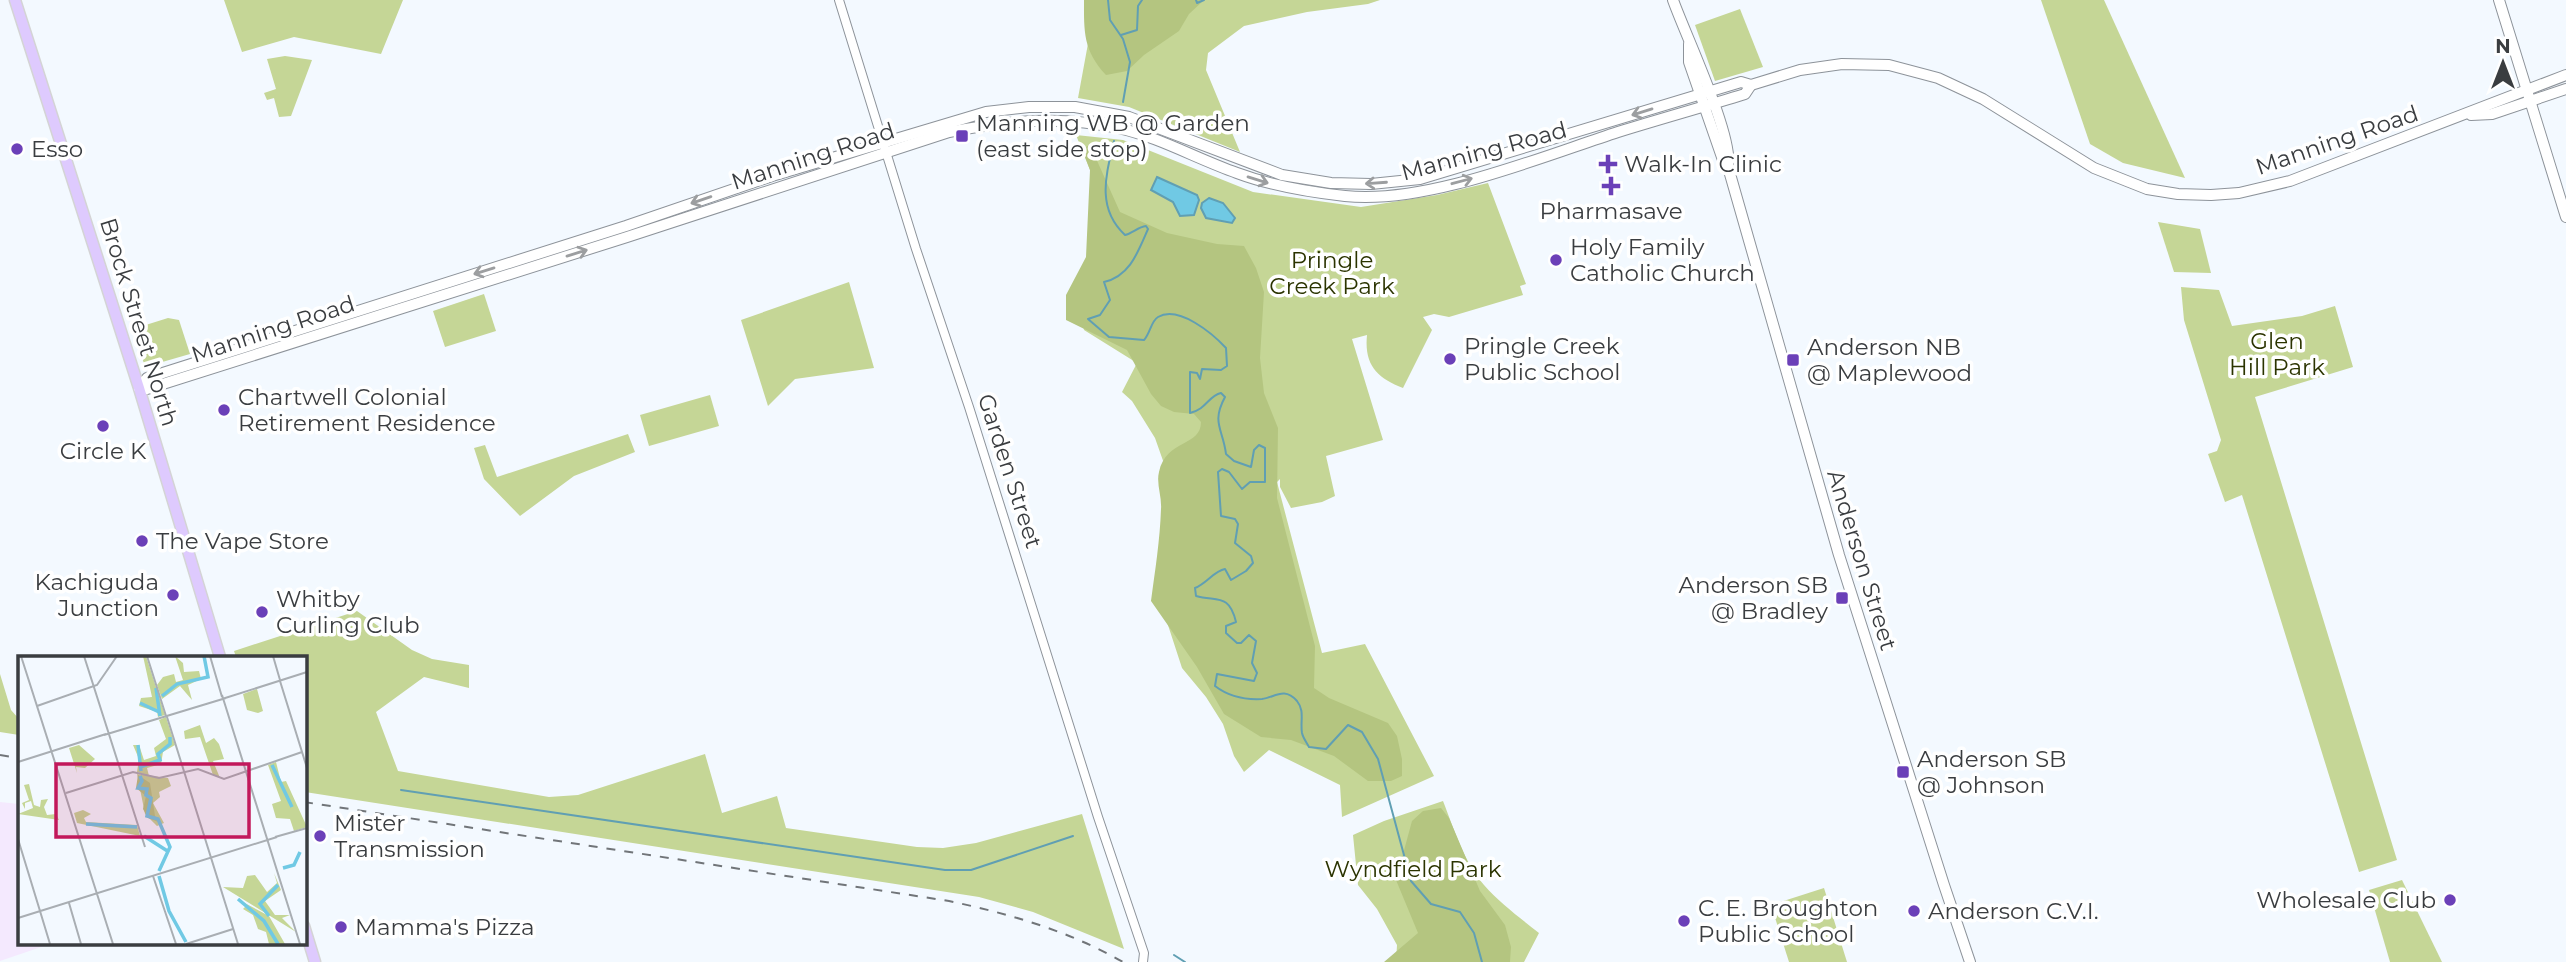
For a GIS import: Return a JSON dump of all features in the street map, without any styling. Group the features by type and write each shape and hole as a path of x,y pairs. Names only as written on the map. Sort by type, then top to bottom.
{"main road":[{"name":"Brock Street North","path":"15,0 139,388 220,656"},
{"name":"Anderson Street","path":"1673,0 1689,44 1689,62 1705,93 1723,160 1728,167 1839,555 1970,962"},
{"path":"2499,0 2566,217"},
{"name":"Manning Road","path":"139,388 147,378 613,230 772,176 986,111 1028,107 1075,107 1129,117 1282,175 1331,183 1371,184 1420,179 1741,82 1751,85 1800,70 1842,64 1889,65 1938,78 1983,99 2094,168 2147,189 2178,194 2239,193 2290,181 2566,75"},
{"name":"Manning Road","path":"139,388 149,388 281,348 949,132 1001,122 1062,119 1136,133 1237,173 1279,186 1348,197 1380,197 1422,191 1483,176 1745,94 1751,85"},
{"name":"Manning Road","path":"2464,116 2492,114 2566,89"},
{"path":"306,933 315,962"}],"street":[{"name":"Garden Street","path":"839,0 1098,817 1144,958 1152,962"}],"shaded area":[{"path":"0,802 18,804 18,944 50,944 0,961"}],"green space":[{"path":"224,0 403,0 381,54 294,37 242,52"},
{"path":"1084,0 1204,0 1189,14 1179,31 1144,55 1127,71 1106,75 1098,66 1086,40"},
{"path":"1096,0 1380,0 1244,26 1208,53 1206,70 1240,152 1129,107 1078,98"},
{"path":"2041,0 2104,0 2185,178 2123,163 2090,144"},
{"path":"1740,9 1763,67 1715,81 1695,25"},
{"path":"285,56 312,60 291,116 279,117 274,98 267,100 264,93 276,89 267,59"},
{"name":"Pringle Creek Park","path":"1076,135 1123,140 1253,192 1361,207 1437,195 1488,183 1526,284 1520,286 1523,295 1449,317 1434,314 1423,317 1432,330 1403,388 1386,380 1374,369 1368,355 1367,335 1352,339 1383,440 1326,456 1335,496 1322,502 1291,508 1280,487 1280,479 1277,482 1322,653 1365,644 1434,776 1342,817 1340,785 1269,750 1244,772 1234,756 1223,724 1206,697 1182,668 1167,622 1173,489 1155,438 1132,401 1122,392 1137,363 1084,330 1079,310 1101,220 1092,175"},
{"path":"1090,145 1120,212 1167,233 1217,244 1244,246 1256,268 1264,292 1260,358 1264,393 1278,428 1277,498 1315,646 1314,688 1329,698 1388,723 1397,736 1402,759 1402,776 1391,781 1368,781 1334,756 1291,740 1261,737 1224,714 1197,667 1151,601 1160,521 1159,472 1163,461 1175,448 1195,436 1201,422 1194,414 1174,412 1161,406 1151,394 1127,350 1066,320 1066,295 1086,257 1090,170 1082,149"},
{"path":"2158,222 2200,229 2211,273 2174,272"},
{"path":"849,282 874,368 795,379 768,406 741,320"},
{"name":"Glen Hill Park","path":"2181,287 2219,290 2232,326 2302,316 2335,306 2353,367 2255,397 2397,860 2359,872 2242,495 2225,502 2208,454 2217,451 2221,440 2184,320"},
{"path":"484,294 496,331 445,347 433,311"},
{"path":"168,318 179,320 190,354 145,367 133,329"},
{"path":"710,395 719,426 649,446 640,415"},
{"path":"628,434 635,452 574,476 520,516 484,479 474,448 485,445 497,477"},
{"path":"357,611 412,650 432,659 469,665 469,688 424,677 376,712 398,771 549,797 578,795 705,754 722,813 777,796 786,828 917,847 943,848 976,843 1082,814 1124,949 1033,912 979,897 306,792 306,656 236,656 234,651"},
{"path":"0,674 11,710 18,718 18,735 0,732"},
{"name":"Wyndfield Park","path":"1443,801 1460,845 1477,876 1510,910 1539,933 1524,962 1396,962 1397,945 1377,909 1358,885 1353,835 1384,821"},
{"name":"Wyndfield Park","path":"1441,808 1449,818 1480,891 1505,925 1511,947 1510,962 1384,962 1418,933 1396,880 1412,821 1423,811"},
{"path":"2402,880 2442,962 2390,962 2369,890"},
{"path":"1824,888 1847,962 1789,962 1771,905"}],"water":[{"path":"1157,177 1197,195 1199,200 1194,215 1180,216 1173,202 1151,190"},
{"path":"1209,198 1223,203 1235,218 1232,223 1206,218 1201,208 1202,203"}],"waterway":[{"path":"1108,0 1110,20 1123,39 1130,62 1123,102"},
{"path":"1121,35 1137,30 1138,6 1142,0"},
{"path":"1196,0 1197,3 1204,0"},
{"path":"1114,141 1106,179 1110,214 1125,235 1146,226 1148,229 1127,269 1104,282 1110,300 1100,315 1088,319 1109,337 1144,340 1156,319 1166,314 1185,318 1204,329 1226,348 1227,366 1221,370 1202,369 1200,379 1197,373 1190,372 1190,413 1221,393 1225,397 1218,420 1226,454 1234,461 1251,467 1254,450 1259,445 1265,448 1265,482 1250,482 1242,489 1229,472 1222,469 1218,472 1221,516 1235,519 1238,524 1235,543 1251,556 1253,563 1231,580 1225,569 1217,572 1195,588 1196,596 1221,600 1230,607 1236,622 1226,626 1226,633 1237,643 1241,643 1249,635 1256,641 1252,663 1257,673 1254,681 1217,674 1215,686 1243,698 1262,699 1288,694 1297,701 1301,709 1302,733 1309,747 1326,749 1348,725 1362,732 1378,759 1411,881 1431,904 1460,912 1474,933 1482,962"},
{"path":"401,790 945,870 971,870 1073,836"},
{"path":"1174,955 1185,962"}],"railway":[{"path":"0,755 18,758"},
{"path":"306,802 949,901 1039,925 1082,941 1123,962"}],"place":[{"name":"Manning WB @ Garden (east side stop)","path":"962,136"},
{"name":"Esso","path":"17,149"},
{"name":"Walk-In Clinic","path":"1608,164"},
{"name":"Pharmasave","path":"1611,186"},
{"name":"Holy Family Catholic Church","path":"1556,260"},
{"name":"Pringle Creek Public School","path":"1450,359"},
{"name":"Anderson NB @ Maplewood","path":"1793,360"},
{"name":"Chartwell Colonial Retirement Residence","path":"224,410"},
{"name":"Circle K","path":"103,426"},
{"name":"The Vape Store","path":"142,541"},
{"name":"Kachiguda Junction","path":"173,595"},
{"name":"Anderson SB @ Bradley","path":"1842,598"},
{"name":"Whitby Curling Club","path":"262,612"},
{"name":"Anderson SB @ Johnson","path":"1903,772"},
{"name":"Mister Transmission","path":"320,836"},
{"name":"Wholesale Club","path":"2450,900"},
{"name":"Anderson C.V.I.","path":"1914,911"},
{"name":"C. E. Broughton Public School","path":"1684,921"},
{"name":"Mamma's Pizza","path":"341,927"}]}
